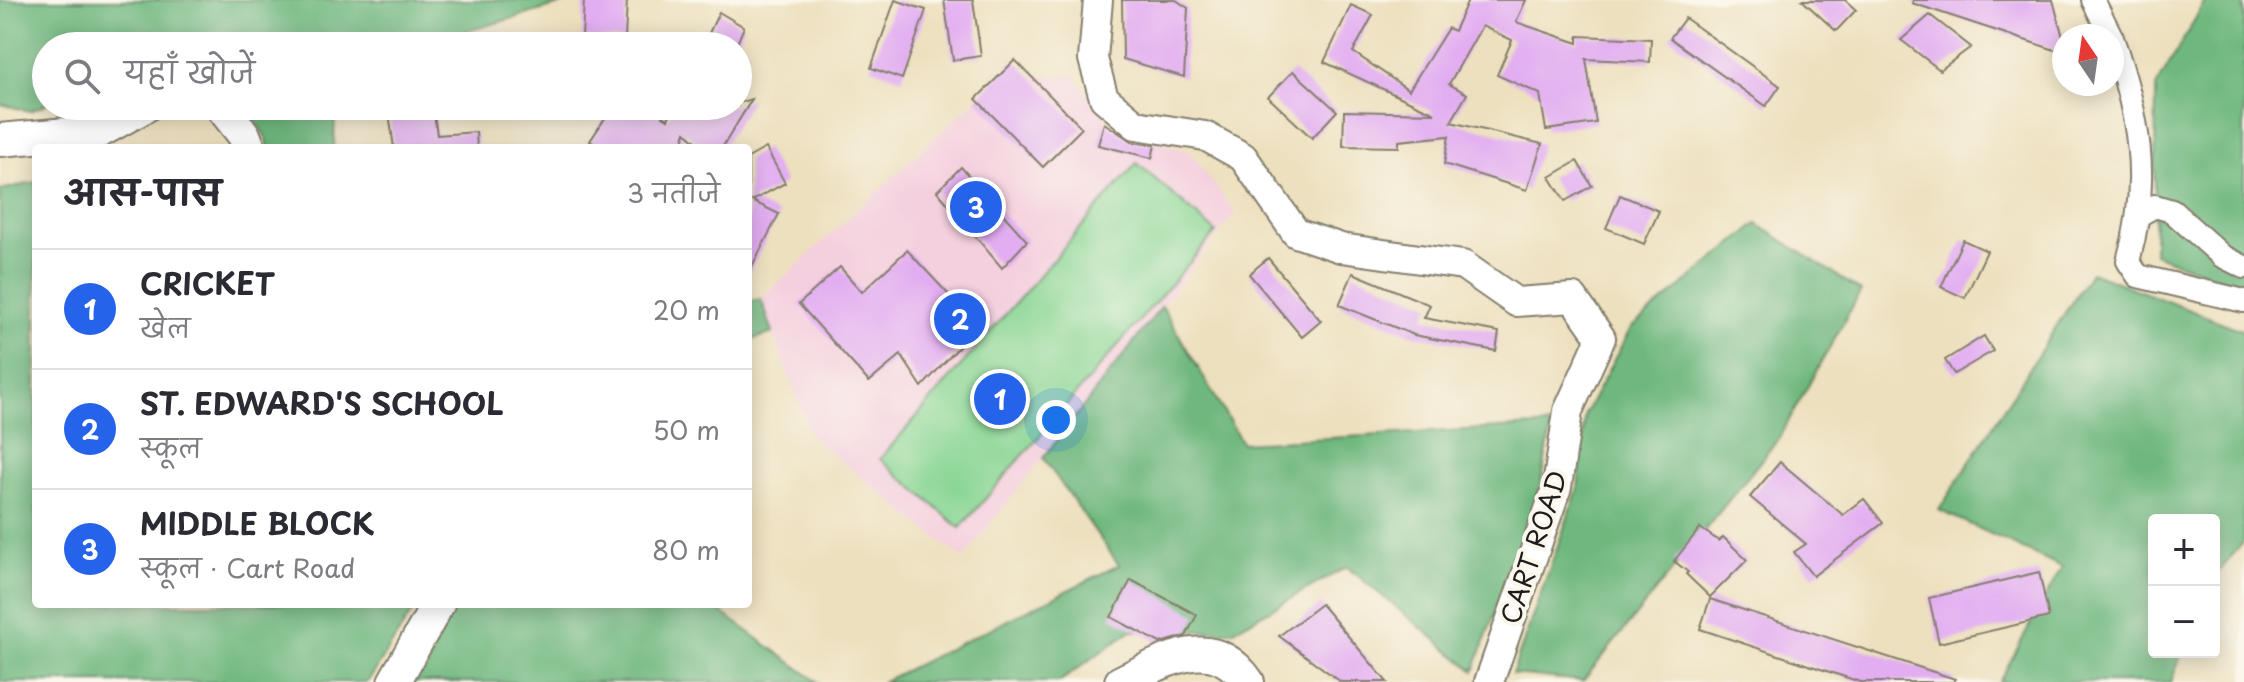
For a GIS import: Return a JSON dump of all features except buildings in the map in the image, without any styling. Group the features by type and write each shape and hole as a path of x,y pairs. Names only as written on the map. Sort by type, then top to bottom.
{"highway":[{"path":"0,140 100,131 120,120"},
{"path":"232,120 247,144"},
{"path":"394,682 436,608"},
{"path":"1121,682 1173,658 1210,652 1238,667 1248,682"}],"main road":[{"name":"CART ROAD","path":"1098,0 1093,59 1104,98 1136,125 1205,136 1243,157 1296,233 1341,248 1463,265 1516,302 1573,298 1601,338 1568,411 1557,487 1489,682"}],"street":[{"path":"2093,0 2105,24"},
{"path":"2124,96 2140,153 2141,201 2128,261 2138,276 2244,301"},
{"path":"2139,215 2155,206 2172,211 2222,256 2244,267"}],"shaded area":[{"path":"1073,75 1109,123 1191,153 1235,213 963,559 811,437 761,299 1000,78"}],"green space":[{"path":"0,0 577,0 464,32 32,32 32,110 0,104"},
{"path":"2206,0 2244,0 2244,287 2154,254 2156,87"},
{"path":"254,120 335,120 334,144 268,144"},
{"path":"1137,163 1216,232 960,528 880,459"},
{"path":"32,183 32,608 414,608 368,682 0,682 0,190"},
{"path":"1757,224 1861,291 1779,438 1583,681 1512,674 1578,489 1585,414 1631,328"},
{"path":"2091,272 2244,331 2244,541 2220,571 2220,514 2148,514 2148,658 2180,658 2171,682 1999,682 2062,567 1939,510"},
{"path":"761,299 773,333 752,340 752,301"},
{"path":"1162,306 1242,443 1552,425 1540,487 1474,671 1347,567 1232,631 1130,631 1059,682 882,682 1119,565 1043,458"},
{"path":"451,608 716,608 818,682 412,682"}],"place":[{"name":"MIDDLE BLOCK","path":"976,207"},
{"name":"ST. EDWARD'S SCHOOL","path":"960,319"},
{"name":"CRICKET","path":"1000,399"}]}
